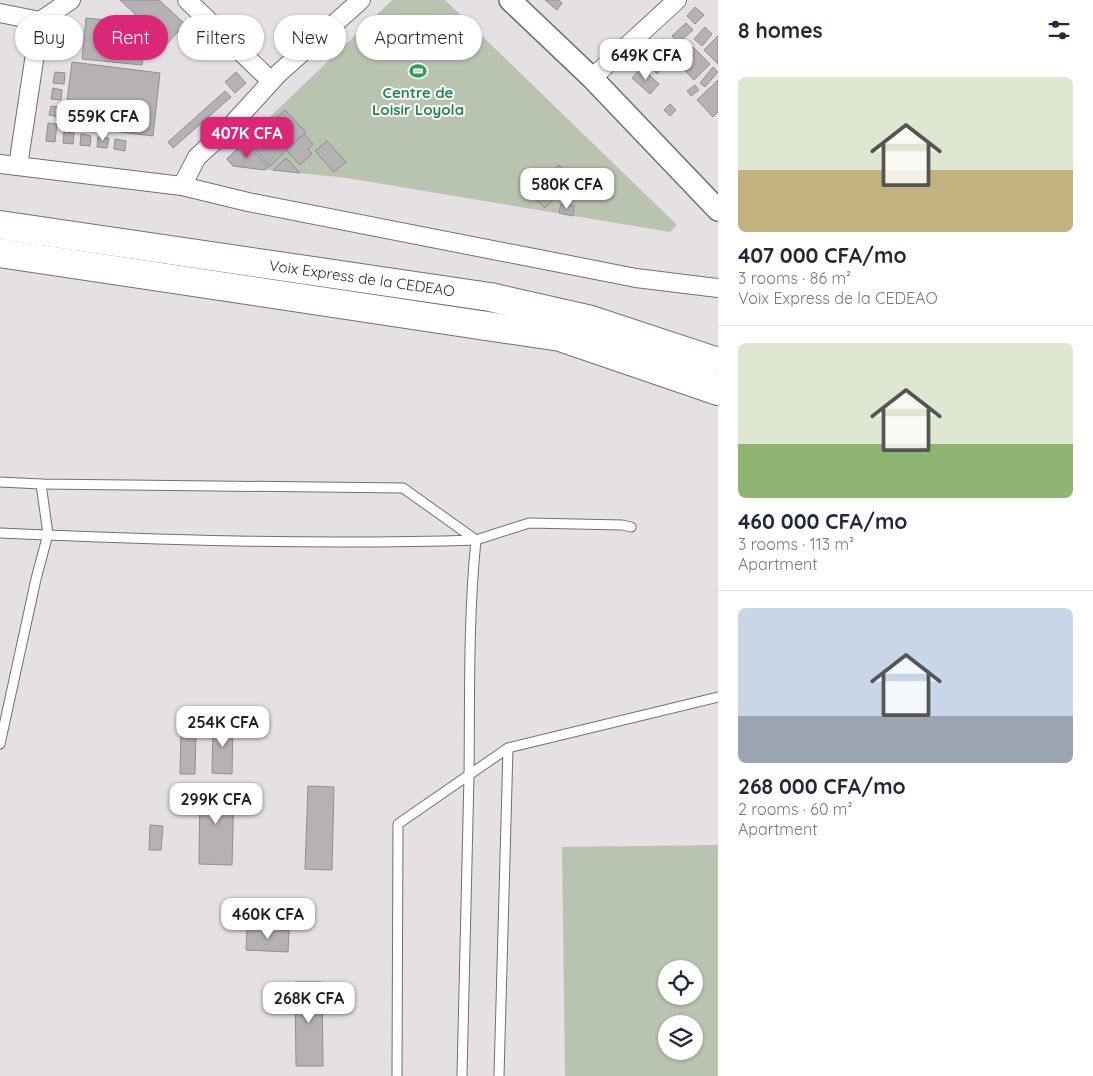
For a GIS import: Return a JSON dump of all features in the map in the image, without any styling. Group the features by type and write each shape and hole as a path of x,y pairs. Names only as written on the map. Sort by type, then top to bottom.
{"main road":[{"name":"Voix Express de la CEDEAO","path":"0,225 490,297 591,320 718,362"},
{"path":"0,253 560,337 718,390"}],"street":[{"path":"49,15 71,0"},
{"path":"188,0 271,81"},
{"path":"182,186 197,157 228,129 271,81 361,0"},
{"path":"510,0 592,78 718,210"},
{"path":"592,78 677,0"},
{"path":"0,13 15,16"},
{"path":"18,166 34,60"},
{"path":"0,164 182,186 248,202 636,278 718,288"}],"lane":[{"path":"0,482 402,488 476,540"},
{"path":"0,744 36,579 48,534 41,484"},
{"path":"0,533 164,539 377,542 476,540 529,524 622,525 631,527"},
{"path":"462,1076 469,653 472,575 476,540"},
{"path":"397,1076 398,824 508,748 718,697"},
{"path":"499,1076 508,748"}],"green space":[{"name":"Centre de Loisir Loyola","path":"392,0 445,0 460,15 376,15"},
{"name":"Centre de Loisir Loyola","path":"356,34 356,60 482,60 482,36 677,225 670,232 347,178 233,166 226,159 329,60 346,60 346,44"},
{"path":"718,845 718,1076 565,1076 562,847"}],"building":[{"path":"120,0 159,0 178,18 178,32 168,43 168,15 136,15"},
{"path":"545,0 559,0 562,3 557,10"},
{"path":"695,7 704,15 695,24 687,16"},
{"path":"86,18 93,19 93,60 143,60 142,65 83,59"},
{"path":"686,23 693,30 678,43 672,36"},
{"path":"705,27 712,34 702,46 694,39"},
{"path":"718,36 718,64 704,50"},
{"path":"693,47 710,64 694,80 677,63"},
{"path":"656,48 669,61 657,74 644,61"},
{"path":"72,62 160,73 153,136 64,125"},
{"path":"713,67 718,72 705,87 700,83"},
{"path":"641,68 659,84 650,94 632,78"},
{"path":"55,72 65,73 64,84 53,83"},
{"path":"236,72 246,83 235,93 225,82"},
{"path":"718,80 718,112 713,117 697,100"},
{"path":"695,85 699,90 691,96 687,91"},
{"path":"53,88 62,90 61,100 51,99"},
{"path":"225,91 231,97 173,148 168,142"},
{"path":"670,104 676,110 670,116 664,110"},
{"path":"51,106 60,107 58,117 49,115"},
{"path":"285,110 306,132 270,166 249,143"},
{"path":"48,123 57,124 55,142 46,141"},
{"path":"64,132 74,133 73,144 63,143"},
{"path":"81,134 91,136 90,146 80,145"},
{"path":"304,134 313,144 308,149 312,154 300,165 286,150"},
{"path":"98,137 109,138 107,148 97,147"},
{"path":"115,139 126,141 125,151 114,149"},
{"path":"327,141 346,162 334,172 315,151"},
{"path":"245,142 268,167 265,170 233,166 227,159"},
{"path":"286,158 300,173 273,170"},
{"path":"559,165 573,180 545,208 530,194"},
{"path":"561,204 574,206 573,216 559,213"},
{"path":"213,723 233,723 232,774 212,773"},
{"path":"181,731 196,732 195,774 180,774"},
{"path":"200,786 234,787 232,865 199,864"},
{"path":"308,786 334,787 332,870 305,869"},
{"path":"150,825 163,826 161,850 149,850"},
{"path":"247,928 289,930 288,952 246,950"},
{"path":"295,982 322,982 323,1066 296,1066"}],"place":[{"name":"Centre de Loisir Loyola","path":"418,71"}]}
